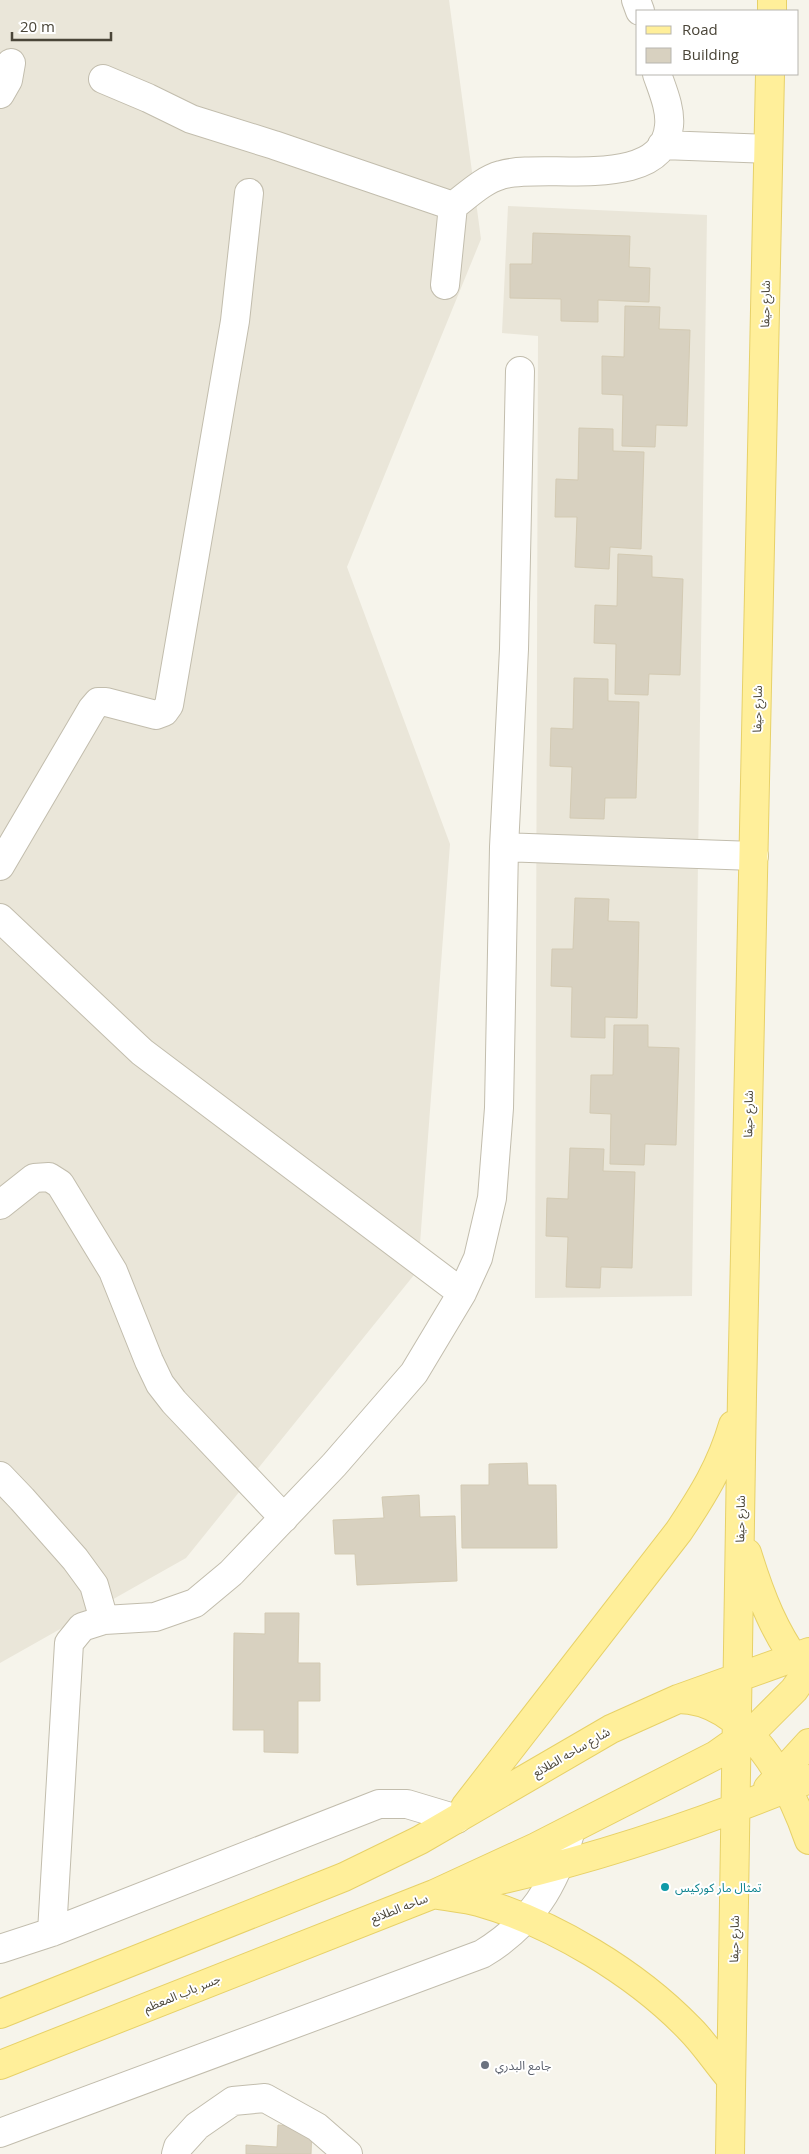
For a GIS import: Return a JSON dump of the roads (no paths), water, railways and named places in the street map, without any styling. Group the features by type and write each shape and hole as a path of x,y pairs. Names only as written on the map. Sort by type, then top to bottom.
{"main road":[{"name":"شارع حيفا","path":"730,2154 736,1808 740,1732 738,1677 742,1395 770,75"},
{"path":"457,1818 679,1531 700,1500 724,1456 742,1395"},
{"path":"434,1894 571,1830 716,1756 740,1732 760,1724 794,1690 805,1666 764,1605 740,1530"},
{"name":"شارع ساحه الطلائع","path":"0,2014 344,1876 420,1840 611,1729 678,1699 738,1677 805,1666"},
{"path":"678,1699 688,1699 714,1707 792,1781"},
{"path":"809,1743 792,1781 797,1807 809,1840"},
{"path":"434,1894 561,1865 610,1851 736,1808 761,1798 792,1781"},
{"path":"735,1874 746,1826 761,1798"},
{"path":"434,1894 478,1902 525,1919 592,1953 643,1988 690,2029 731,2079"},
{"name":"ساحه الطلائع","path":"364,1921 434,1894"},
{"name":"جسر باب المعظم","path":"0,2065 364,1921"}],"street":[{"path":"0,94 8,80 11,63"},
{"path":"445,285 453,206 485,182 500,175 518,171 554,173 625,168 653,157 662,145 669,126 657,75"},
{"path":"103,79 148,98 191,120 274,144 453,206"},
{"path":"662,145 768,150"},
{"path":"0,866 98,702 106,702 156,715 164,712 169,705 235,321 249,193"},
{"path":"52,1932 69,1643 82,1627 104,1620 155,1617 195,1603 231,1573 334,1465 414,1373 462,1293 478,1258 492,1198 499,1108 504,848 514,649 520,371"},
{"path":"504,848 754,856"},
{"path":"0,918 142,1052 462,1293"},
{"path":"0,1205 34,1178 50,1177 60,1184 113,1271 160,1384 174,1402 284,1518"},
{"path":"0,1476 22,1498 80,1565 94,1585 104,1620"},
{"path":"0,1950 52,1932 379,1804 407,1804 457,1818"},
{"path":"0,2134 482,1954 500,1943 525,1919 551,1884 561,1865 571,1830"},
{"path":"176,2154 178,2147 197,2126 233,2101 265,2098 317,2128 348,2154"}],"place":[{"name":"تمثال مار كوركيس","path":"665,1887"},
{"name":"جامع البدري","path":"485,2065"}]}
